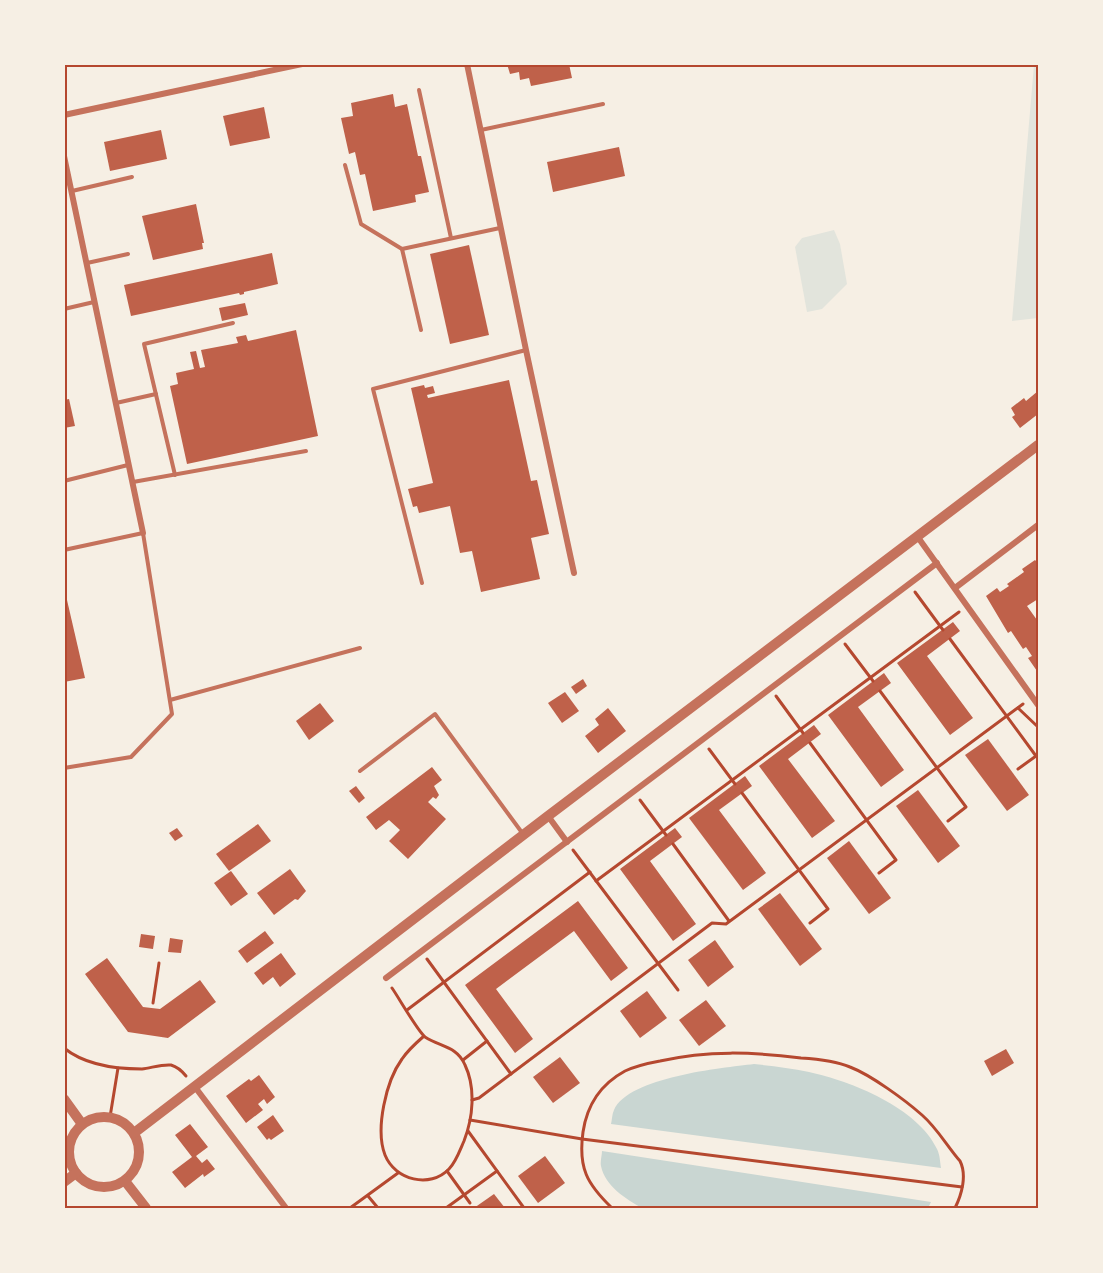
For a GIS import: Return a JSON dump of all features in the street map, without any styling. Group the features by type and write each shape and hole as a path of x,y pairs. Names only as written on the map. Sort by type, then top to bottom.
{"street":[{"path":"64,115 302,64"},
{"path":"467,64 574,573"},
{"path":"64,156 142,533"},
{"path":"134,1133 548,816 1038,446"},
{"path":"955,588 1038,525"},
{"path":"917,536 1038,705"},
{"path":"386,978 937,564"},
{"path":"548,816 567,842"},
{"path":"195,1087 286,1209"},
{"path":"64,1099 82,1124"},
{"path":"110,1117 124,1122 134,1133 139,1145 139,1159 134,1171 125,1181 113,1187 99,1187 86,1183 76,1173 70,1161 69,1147 73,1134 82,1124 95,1118 110,1117"},
{"path":"64,1182 76,1173"},
{"path":"125,1181 146,1209"}],"lane":[{"path":"419,90 451,238"},
{"path":"481,130 603,104"},
{"path":"345,165 361,224 402,249 501,228"},
{"path":"72,191 132,177"},
{"path":"402,249 421,330"},
{"path":"87,263 128,254"},
{"path":"64,309 94,302"},
{"path":"175,475 144,344 233,323"},
{"path":"422,583 373,388 526,350"},
{"path":"115,403 156,394"},
{"path":"132,482 306,451"},
{"path":"64,481 128,465"},
{"path":"64,550 142,533 172,714 131,757 64,768"},
{"path":"170,700 360,648"},
{"path":"360,771 435,714 523,835"}],"path":[{"path":"909,584 942,628"},
{"path":"596,881 872,680 968,606"},
{"path":"840,636 872,680"},
{"path":"950,639 1036,756 1018,770"},
{"path":"771,688 802,731"},
{"path":"880,691 966,807 948,821"},
{"path":"472,1100 511,1074 712,923 726,924 1032,697"},
{"path":"1018,708 1038,727"},
{"path":"702,740 733,782"},
{"path":"810,742 896,860 879,873"},
{"path":"633,792 664,833"},
{"path":"742,793 828,909 810,923"},
{"path":"567,842 678,990"},
{"path":"673,844 729,921"},
{"path":"407,1010 590,872"},
{"path":"421,951 511,1074"},
{"path":"153,1003 159,963"},
{"path":"386,978 424,1036 454,1050 463,1060 469,1078 472,1100 468,1131 453,1165 447,1171 423,1181 410,1179 398,1173 385,1155 382,1118 392,1077 402,1059 424,1036"},
{"path":"463,1060 488,1041"},
{"path":"64,1048 87,1061 118,1068 144,1069 170,1065 179,1068 195,1087"},
{"path":"612,1209 594,1190 582,1165 585,1119 596,1095 626,1071 672,1058 711,1052 745,1052 813,1059 849,1066 865,1074 923,1115 960,1161 964,1168 962,1187 955,1209"},
{"path":"110,1117 118,1068"},
{"path":"470,1120 582,1139 962,1187"},
{"path":"468,1131 524,1209"},
{"path":"447,1171 470,1203"},
{"path":"446,1209 497,1171"},
{"path":"350,1209 398,1173"},
{"path":"368,1195 378,1209"}],"shaded area":[{"path":"1034,65 1038,65 1038,318 1012,321"},
{"path":"834,230 840,244 847,284 822,309 807,312 795,247 802,238"},
{"path":"754,1064 795,1069 826,1076 882,1098 915,1121 928,1134 938,1151 941,1168 611,1124 614,1110 623,1099 638,1089 677,1076"},
{"path":"602,1151 931,1202 928,1208 642,1208 623,1196 607,1180 601,1166"}],"building":[{"path":"507,64 569,64 572,78 531,86 529,78 520,80 519,72 510,74"},
{"path":"393,94 395,107 407,104 418,156 421,156 429,192 415,195 416,202 373,211 365,174 360,175 355,152 349,154 341,118 353,116 351,103"},
{"path":"264,107 270,138 230,146 223,116"},
{"path":"161,130 167,159 110,171 104,142"},
{"path":"619,147 625,176 553,192 547,162"},
{"path":"196,204 204,243 202,243 203,249 153,260 142,216"},
{"path":"469,245 489,335 450,344 430,254"},
{"path":"272,253 278,284 240,295 239,293 131,316 124,285"},
{"path":"245,303 248,315 222,321 219,308"},
{"path":"296,330 318,436 187,464 170,386 178,384 176,373 194,369 190,352 196,351 200,368 205,367 201,350 238,343 236,337 246,335 248,341"},
{"path":"509,380 531,481 537,480 549,534 531,538 540,579 481,592 472,551 460,553 450,506 419,513 417,506 413,507 408,489 433,483 411,388 424,385 425,388 433,386 435,393 427,395 428,398"},
{"path":"1038,391 1038,414 1020,428 1012,417 1015,415 1011,408 1024,398 1026,401"},
{"path":"69,399 75,426 64,428 64,400"},
{"path":"1035,560 1038,563 1038,595 1036,596 1038,599 1027,606 1038,619 1037,671 1028,658 1032,656 1026,647 1023,649 1011,631 1008,633 986,596 997,588 1000,592 1009,586 1007,584 1024,572 1022,569"},
{"path":"64,587 85,678 64,682"},
{"path":"953,622 960,631 927,656 973,718 950,735 897,663"},
{"path":"884,673 891,683 858,707 904,770 881,787 828,715"},
{"path":"583,679 587,686 576,694 571,687"},
{"path":"565,692 579,711 562,723 548,703"},
{"path":"320,703 334,721 309,740 296,721"},
{"path":"608,708 626,731 598,753 585,736 599,725 595,719"},
{"path":"814,725 821,734 788,759 835,821 812,838 759,766"},
{"path":"988,739 1029,795 1007,811 965,755"},
{"path":"432,767 442,780 434,786 439,795 428,802 446,819 408,859 389,841 400,830 389,820 376,830 366,817"},
{"path":"745,776 752,786 719,810 766,873 743,890 689,818"},
{"path":"356,786 365,798 359,803 349,791"},
{"path":"918,790 960,846 938,863 896,806"},
{"path":"258,824 271,841 229,871 216,854"},
{"path":"177,828 183,836 175,841 169,833"},
{"path":"675,828 682,837 650,861 696,924 673,941 620,869"},
{"path":"849,841 891,898 869,914 827,858"},
{"path":"290,869 306,891 298,900 295,899 274,915 257,893"},
{"path":"231,871 248,894 231,906 214,883"},
{"path":"780,893 822,949 800,966 758,909"},
{"path":"578,901 628,968 611,981 574,931 496,989 533,1039 515,1053 465,985"},
{"path":"265,931 274,943 247,963 238,951"},
{"path":"141,934 155,936 153,949 139,947"},
{"path":"170,938 183,940 181,953 168,952"},
{"path":"715,940 734,967 708,987 688,960"},
{"path":"281,953 296,974 280,987 273,977 263,985 254,973"},
{"path":"107,958 143,1007 160,1009 200,980 216,1002 168,1038 128,1032 85,974"},
{"path":"647,991 667,1018 640,1038 620,1011"},
{"path":"706,1000 726,1026 699,1046 679,1020"},
{"path":"1006,1049 1014,1063 992,1076 984,1061"},
{"path":"560,1057 580,1083 553,1103 533,1077"},
{"path":"259,1075 275,1097 267,1104 264,1099 258,1104 263,1110 246,1123 226,1096 249,1079 251,1081"},
{"path":"273,1115 284,1131 271,1140 269,1138 267,1140 257,1127"},
{"path":"190,1124 208,1147 196,1156 202,1163 207,1159 215,1169 204,1177 203,1174 185,1188 172,1172 192,1157 175,1135"},
{"path":"545,1156 565,1183 538,1203 518,1176"},
{"path":"494,1194 505,1208 474,1208"}]}
